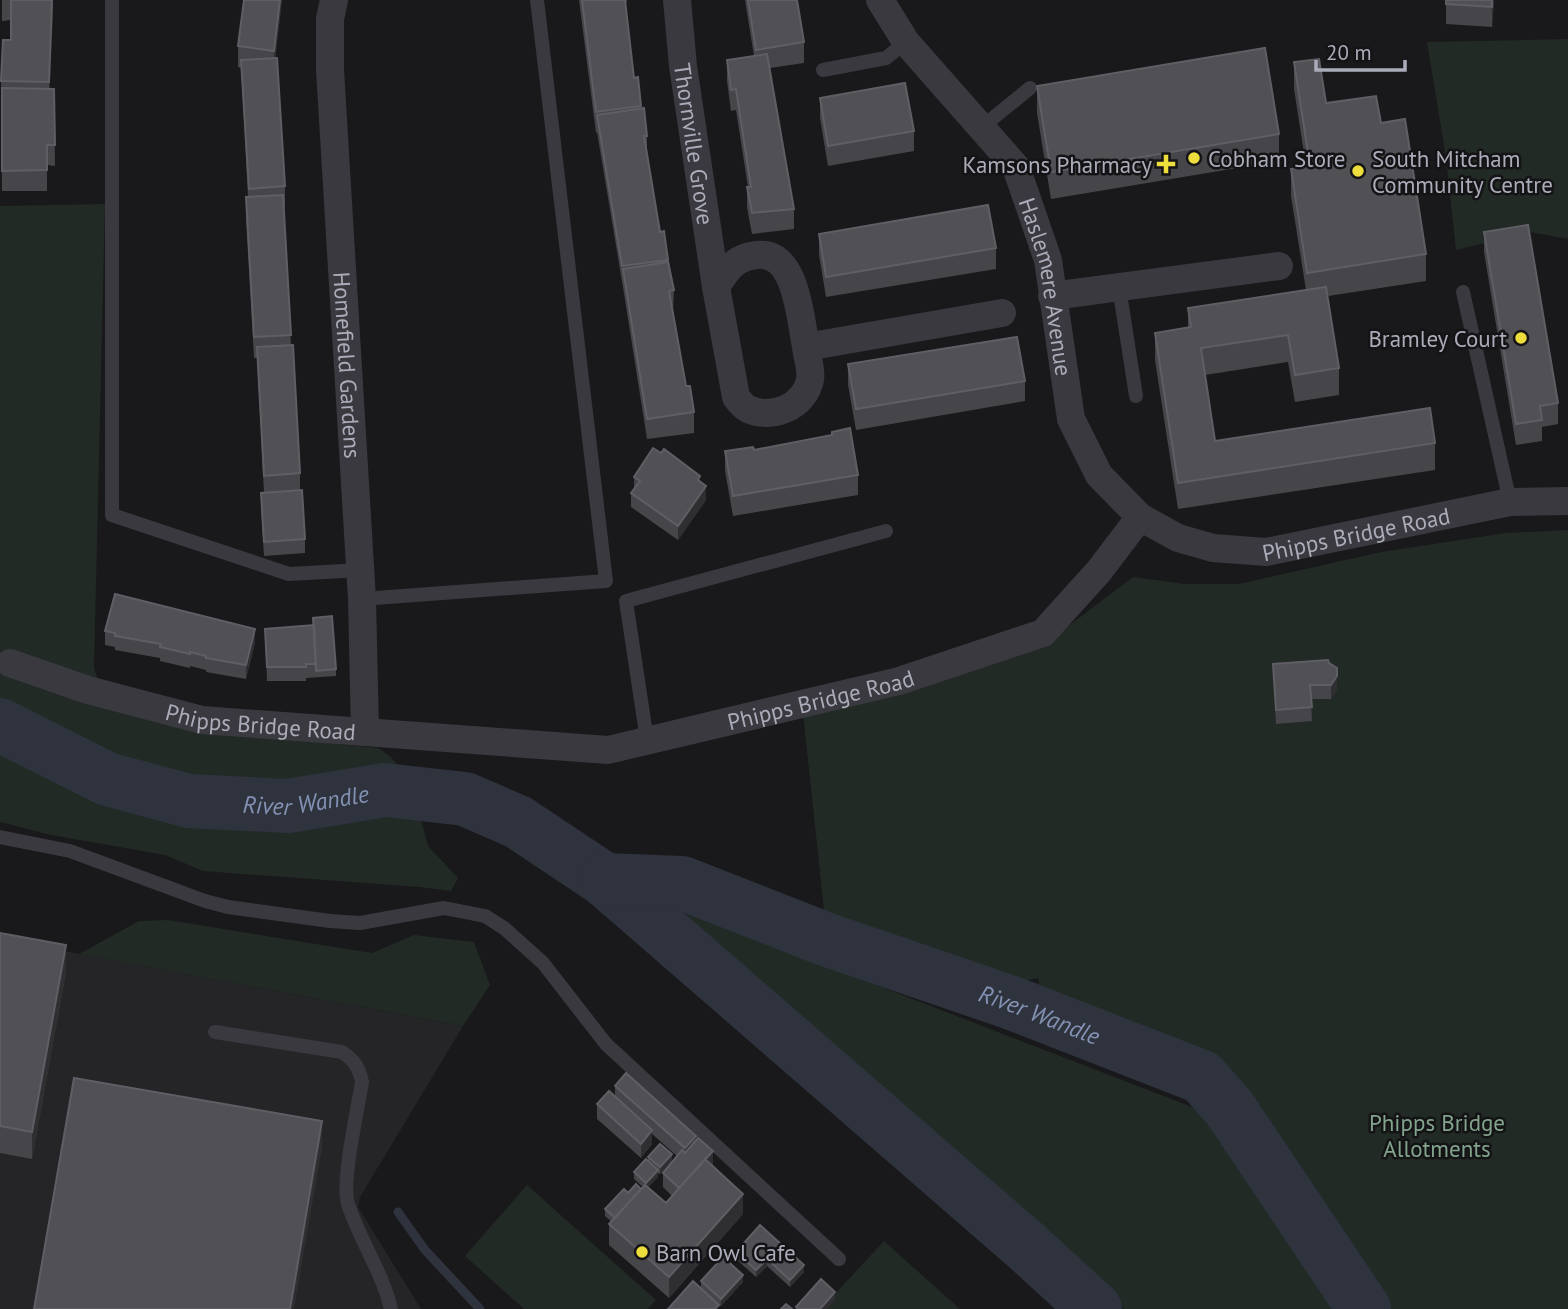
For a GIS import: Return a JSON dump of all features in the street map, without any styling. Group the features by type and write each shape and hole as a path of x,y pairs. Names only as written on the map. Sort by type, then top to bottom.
{"street":[{"name":"Homefield Gardens","path":"334,0 330,19 330,70 361,570 365,732"},
{"name":"Thornville Grove","path":"677,0 683,66 716,287 736,397 747,408 782,411 798,404 810,380 806,347 789,273 781,262 767,254 744,257 729,265 716,287"},
{"name":"Haslemere Avenue","path":"880,0 906,42 1016,167 1048,260 1070,419 1100,475 1140,517"},
{"path":"1052,296 1279,266"},
{"path":"806,347 1002,313"},
{"name":"Phipps Bridge Road","path":"10,663 88,690 202,720 608,750 899,681 1043,633 1099,571 1140,517 1178,538 1213,548 1266,552 1510,502 1568,501"}],"lane":[{"path":"112,0 112,515 289,574 361,570"},
{"path":"362,599 606,581 537,0"},
{"path":"823,70 886,58 906,42"},
{"path":"982,127 1030,88"},
{"path":"1119,287 1136,396"},
{"path":"1464,292 1510,502"},
{"path":"647,740 626,601 886,531"},
{"path":"0,838 70,851 228,907 330,922 360,923 444,908 485,916 503,928 543,964 606,1044 839,1259"},
{"path":"215,1032 342,1052 360,1069 362,1082 346,1185 347,1203 386,1287 391,1309"}],"shaded area":[{"path":"0,939 463,1026 360,1197 358,1207 421,1309 0,1309"}],"green space":[{"path":"1568,39 1568,239 1530,232 1456,250 1446,158 1427,42"},
{"path":"105,204 94,668 104,700 237,734 378,748 390,756 411,781 428,846 458,878 451,891 203,871 165,855 51,835 0,822 0,206"},
{"name":"Phipps Bridge Allotments","path":"1568,530 1568,1309 1391,1309 1287,1150 1240,1085 1138,1030 1036,992 1040,988 1038,978 1013,983 825,920 803,713 1046,643 1133,577 1185,584 1239,584 1381,552 1506,533"},
{"path":"680,909 1205,1112 1342,1309 1124,1309"},
{"path":"168,920 372,953 414,935 474,942 490,985 463,1026 79,954 139,921"},
{"path":"527,1185 656,1300 648,1309 524,1309 465,1256"},
{"path":"884,1241 960,1309 821,1309"}],"building":[{"path":"11,0 52,0 49,82 1,81 3,40 11,40"},
{"path":"244,0 280,0 274,51 238,46"},
{"path":"582,0 625,0 634,78 638,77 641,106 596,112"},
{"path":"748,0 797,0 804,42 756,50"},
{"path":"1446,0 1492,0 1492,7 1446,4"},
{"path":"1265,48 1279,134 1051,172 1037,86"},
{"path":"767,54 794,209 752,213 747,187 751,187 736,89 731,90 727,60"},
{"path":"277,58 285,186 249,189 241,60"},
{"name":"South Mitcham Community Centre","path":"1319,59 1326,103 1376,96 1381,123 1405,119 1426,254 1307,273 1291,169 1310,166 1294,62"},
{"path":"905,83 914,131 828,146 820,98"},
{"path":"2,88 54,89 55,145 47,145 47,170 2,171"},
{"path":"644,108 647,136 644,136 660,232 664,231 668,260 622,266 597,115"},
{"path":"283,195 291,335 254,337 246,197"},
{"path":"988,205 996,248 826,277 819,234"},
{"name":"Bramley Court","path":"1528,225 1558,403 1540,406 1542,420 1516,424 1484,232"},
{"path":"668,262 674,290 669,291 686,386 690,386 694,412 647,419 623,269"},
{"path":"1326,287 1339,368 1295,375 1288,335 1201,348 1215,441 1430,408 1435,443 1178,483 1155,333 1191,327 1188,308"},
{"path":"1017,337 1025,381 856,409 848,364"},
{"path":"293,345 300,473 264,476 257,347"},
{"path":"850,428 858,475 733,496 725,451 753,447 754,450 832,435 832,432"},
{"path":"653,448 661,453 664,449 700,476 698,480 706,486 678,526 631,493 640,481 634,477"},
{"path":"302,490 305,539 264,542 261,493"},
{"path":"115,594 255,629 246,665 160,647 161,644 115,636 115,633 105,631"},
{"path":"332,616 336,669 316,671 313,618"},
{"path":"314,625 316,664 306,664 306,667 267,667 265,629"},
{"path":"1328,660 1337,668 1337,676 1331,685 1310,685 1312,707 1276,710 1273,664"},
{"path":"0,933 66,945 32,1132 0,1126"},
{"path":"626,1073 696,1136 685,1148 615,1086"},
{"path":"74,1078 322,1121 290,1309 34,1309"},
{"path":"609,1091 652,1130 641,1144 597,1104"},
{"path":"698,1138 713,1151 679,1188 663,1173 682,1150 685,1153"},
{"path":"660,1144 672,1154 660,1167 648,1157"},
{"path":"646,1159 658,1170 646,1183 634,1172"},
{"path":"705,1159 743,1194 669,1277 609,1224 645,1185 666,1203"},
{"path":"636,1184 641,1189 615,1218 605,1209 624,1189 628,1193"},
{"path":"760,1225 804,1265 790,1280 767,1259 756,1270 736,1252"},
{"path":"723,1257 743,1275 721,1299 701,1281"},
{"path":"821,1279 835,1292 820,1309 798,1309 796,1307"},
{"path":"693,1281 719,1305 715,1309 668,1309"}],"waterway":[{"name":"River Wandle","path":"0,725 107,779 189,801 288,806 385,790 465,799 518,822 605,880 1095,1309"},
{"name":"River Wandle","path":"605,880 682,883 825,939 1012,1003 1202,1077 1230,1109 1364,1309"},
{"path":"398,1212 425,1250 480,1309"}],"place":[{"name":"Cobham Store","path":"1194,158"},
{"name":"Kamsons Pharmacy","path":"1166,164"},
{"name":"South Mitcham Community Centre","path":"1358,171"},
{"name":"Bramley Court","path":"1521,338"},
{"name":"Barn Owl Cafe","path":"642,1252"}]}
